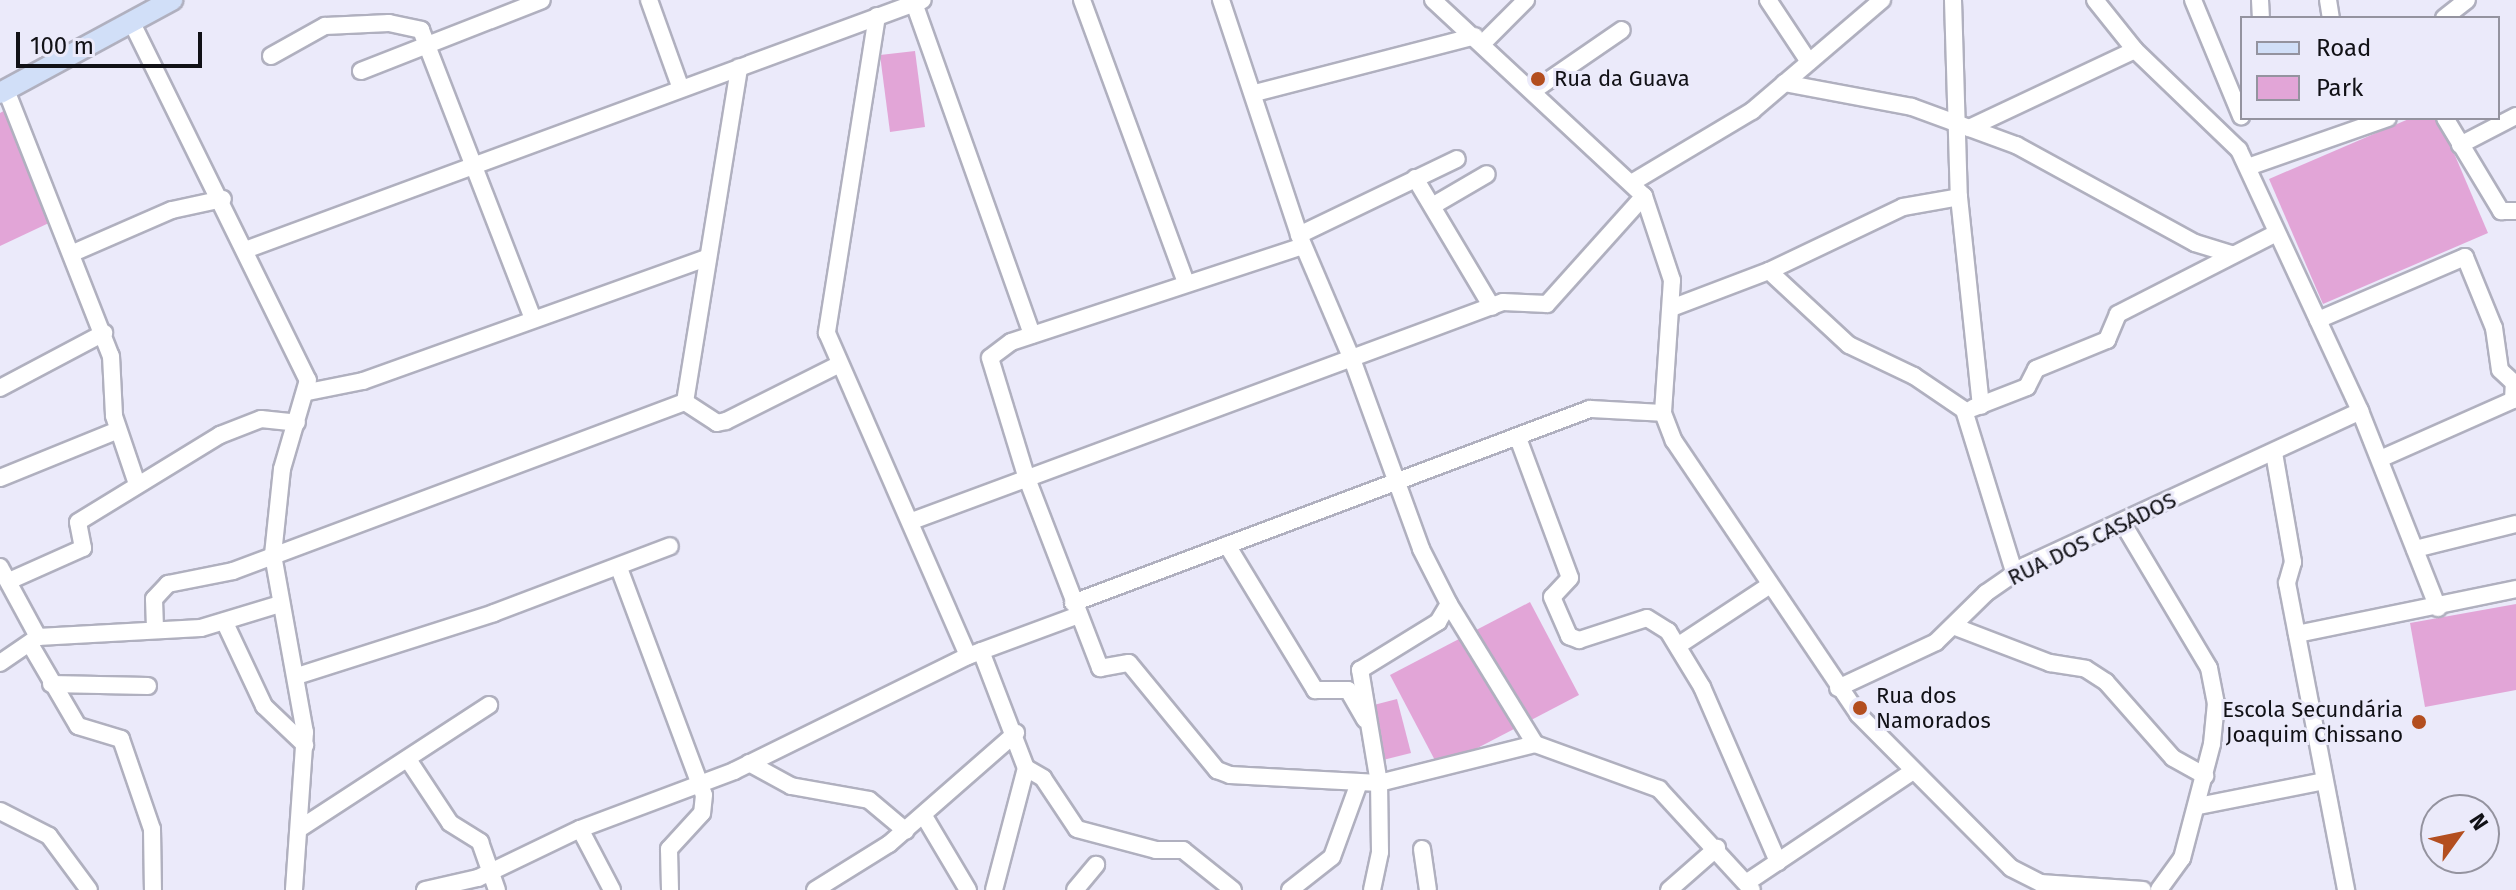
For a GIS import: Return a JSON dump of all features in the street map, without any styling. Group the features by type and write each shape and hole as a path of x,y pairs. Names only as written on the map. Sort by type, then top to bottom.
{"main road":[{"path":"3,91 172,0"}],"street":[{"path":"361,71 429,47 542,0"},
{"path":"649,0 680,86"},
{"path":"1082,0 1186,282"},
{"path":"1221,0 1255,93 1301,240 1352,359 1397,483 1449,604 1535,744"},
{"path":"1433,0 1536,89 1644,196 1668,255 1674,307 1663,413 1674,441 1838,688 1912,772 2011,868 2041,883 2143,890"},
{"path":"1255,93 1479,39 1526,0"},
{"path":"1768,0 1809,62"},
{"path":"1633,182 1722,131 1882,0"},
{"path":"1953,0 1964,126 1959,197 1981,406"},
{"path":"2095,0 2135,50 2225,133 2248,167 2360,411 2438,608"},
{"path":"2193,0 2240,113"},
{"path":"2446,10 2467,0"},
{"path":"248,249 680,86 877,16 892,6 919,2 1032,335"},
{"path":"877,16 827,333 836,366 974,654 1016,733 1026,768 994,890"},
{"path":"131,21 248,249 308,392 282,469 273,555 280,604 297,676 305,745 294,890"},
{"path":"271,56 335,25 416,26 429,47 471,164 533,319"},
{"path":"1536,89 1622,30"},
{"path":"1964,126 2135,50"},
{"path":"685,402 739,67"},
{"path":"1784,83 1912,107 1964,126 2053,164 2195,243 2232,254"},
{"path":"3,91 104,333 115,377 118,430 136,481"},
{"path":"2225,133 2240,116"},
{"path":"2460,145 2516,116"},
{"path":"2446,120 2501,211 2516,211"},
{"path":"2248,167 2358,123"},
{"path":"1457,159 1415,178 1301,240 1032,335 998,348 990,358 1026,476 1100,668 1129,663 1222,773 1302,774 1379,783 1535,744 1659,789 1750,885 1778,862 1912,772"},
{"path":"1434,205 1487,174"},
{"path":"1415,178 1434,205 1492,307"},
{"path":"912,521 1026,476 1492,307 1514,300 1547,304 1644,196"},
{"path":"1674,307 1769,271 1903,207 1959,197"},
{"path":"73,253 172,210 223,199"},
{"path":"1964,410 2027,387 2036,369 2107,340 2118,314 2276,233"},
{"path":"2318,320 2465,257 2494,328 2500,370 2515,382 2513,400 2380,459"},
{"path":"308,392 363,381 706,258"},
{"path":"1769,271 1849,345 1914,376 1964,410 2014,572"},
{"path":"0,388 104,333"},
{"path":"685,402 717,423 726,421 836,366"},
{"path":"155,628 159,588 203,581 685,402"},
{"path":"425,890 491,873 580,829 749,763 974,654 1227,545 1590,409 1663,413"},
{"name":"RUA DOS CASADOS","path":"1838,688 1915,653 1953,626 2014,572 2360,411"},
{"path":"153,890 152,829 121,739 83,731 51,684 5,574 83,548 78,522 136,481 253,421 297,423"},
{"path":"0,478 118,430"},
{"path":"1518,438 1570,578 1552,597 1569,636 1579,640 1647,618 1679,645 1778,862"},
{"path":"2274,453 2293,562 2287,583 2346,890"},
{"path":"2122,522 2209,668 2216,703 2198,806 2182,858 2159,890"},
{"path":"2415,549 2516,524"},
{"path":"1227,545 1315,690 1348,690 1374,737"},
{"path":"297,676 619,568 670,546"},
{"path":"619,568 699,781 702,813 669,849 670,890"},
{"path":"1679,645 1770,585"},
{"path":"2297,634 2438,608 2516,589"},
{"path":"0,663 34,640 225,623 280,604"},
{"path":"1372,890 1380,852 1379,783 1374,737 1360,670 1438,622 1449,604"},
{"path":"225,623 259,699 305,745"},
{"path":"1953,626 2050,663 2086,669 2106,682 2173,758 2205,776"},
{"path":"51,684 148,686"},
{"path":"299,829 409,761 489,705"},
{"path":"815,890 906,831 1016,733"},
{"path":"409,761 450,823 480,842 497,890"},
{"path":"749,763 791,786 869,800 906,831"},
{"path":"1026,768 1043,778 1077,829 1156,850 1183,850 1233,890"},
{"path":"2198,806 2324,781"},
{"path":"1290,890 1332,857 1359,783"},
{"path":"0,811 49,836 89,890"},
{"path":"924,816 968,890"},
{"path":"580,829 612,890"},
{"path":"1669,890 1717,848"},
{"path":"1422,849 1428,890"},
{"path":"1075,890 1096,865"}],"green space":[{"path":"915,51 925,127 890,132 880,55"},
{"path":"7,109 51,222 0,246 0,113"},
{"path":"2406,120 2440,120 2488,233 2323,304 2269,179"},
{"path":"1530,602 1579,695 1439,768 1390,675"},
{"path":"2516,604 2516,690 2425,707 2410,623"},
{"path":"1397,699 1411,753 1379,761 1366,707"}],"place":[{"name":"Rua da Guava","path":"1538,79"},
{"name":"Rua dos Namorados","path":"1860,708"},
{"name":"Escola Secundária Joaquim Chissano","path":"2419,722"}]}
